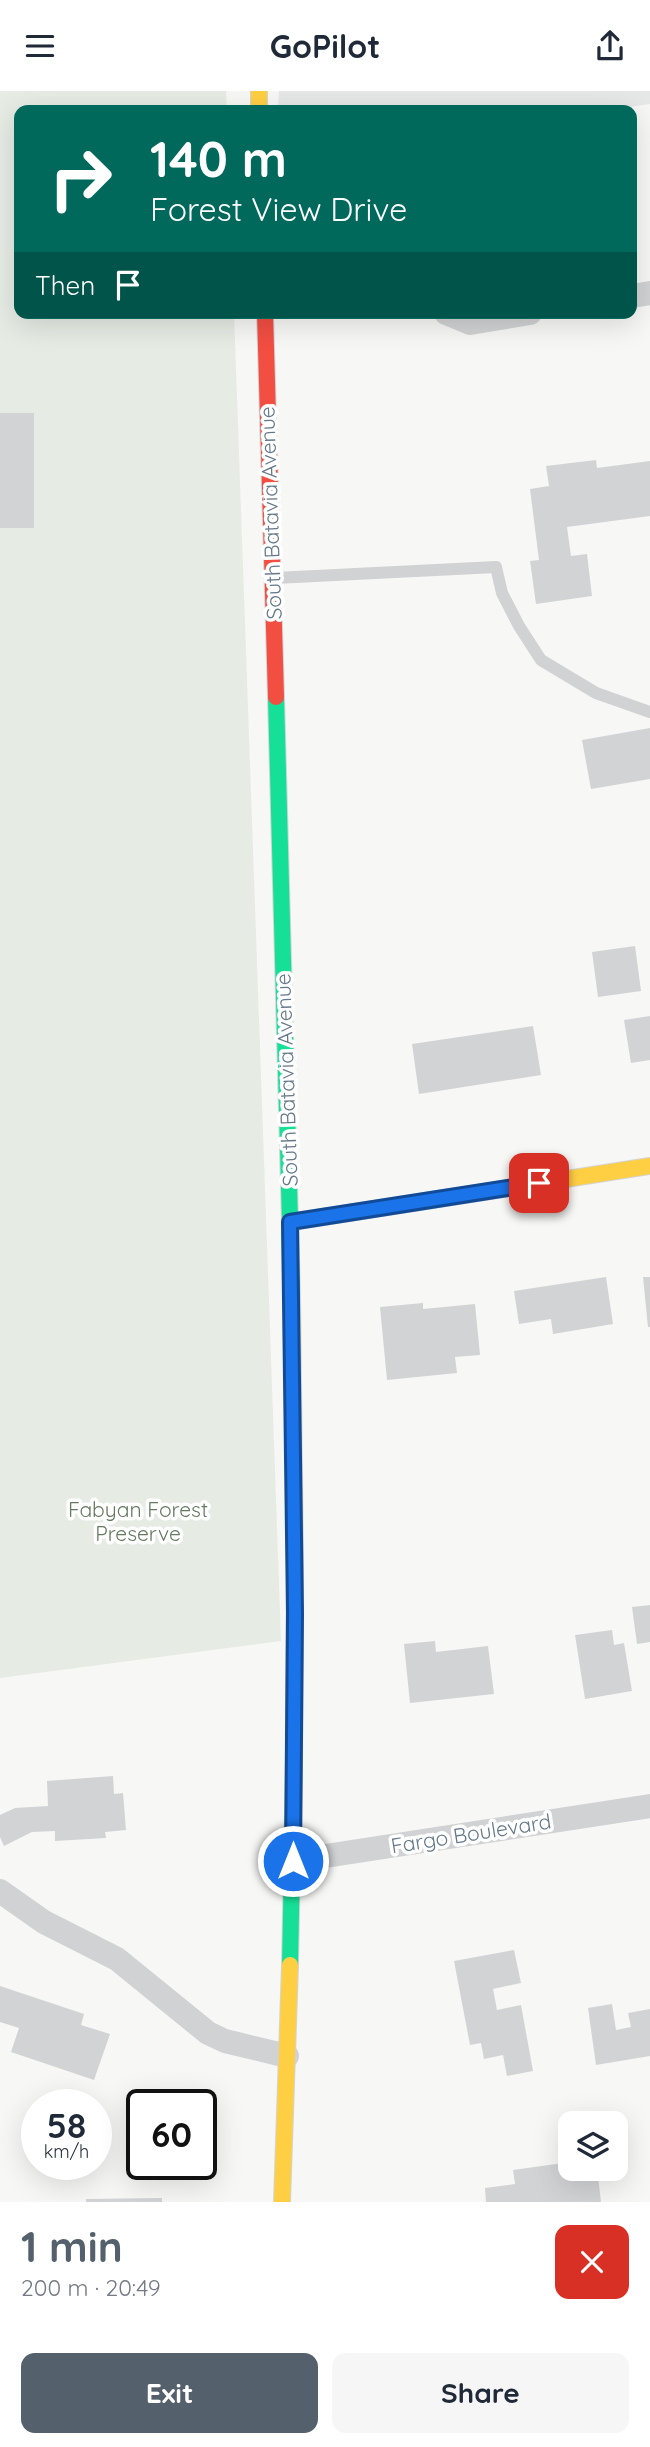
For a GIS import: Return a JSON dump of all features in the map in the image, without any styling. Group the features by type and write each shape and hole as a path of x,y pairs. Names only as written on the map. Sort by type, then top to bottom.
{"main road":[{"name":"South Batavia Avenue","path":"265,319 290,1222 295,1613 293,1861 282,2202"},
{"path":"290,1222 650,1166"}],"street":[{"path":"460,319 470,323 494,319"},
{"name":"Fargo Boulevard","path":"293,1861 650,1806"},
{"path":"0,1891 44,1922 117,1959 208,2033 225,2041 287,2056"}],"lane":[{"path":"271,578 496,567 502,593 541,660 596,693 650,712"}],"shaded area":[{"path":"279,91 650,91 650,104 637,106 278,105"}],"green space":[{"name":"Fabyan Forest Preserve","path":"0,91 226,91 227,105 14,105 14,319 234,319 281,1641 0,1678"}],"building":[{"path":"0,413 34,413 34,528 0,528"},
{"path":"596,460 597,468 650,461 650,516 567,527 571,556 587,554 592,596 536,604 530,561 539,560 530,489 549,486 546,466"},
{"path":"650,728 650,779 591,789 582,740"},
{"path":"635,946 641,991 598,997 592,952"},
{"path":"650,1016 650,1060 631,1063 624,1020"},
{"path":"533,1026 541,1075 419,1094 412,1044"},
{"path":"606,1277 613,1324 553,1334 551,1319 519,1324 514,1291"},
{"path":"643,1277 650,1277 650,1327 648,1327"},
{"path":"423,1303 423,1309 475,1304 480,1355 455,1357 457,1373 387,1380 380,1307"},
{"path":"650,1605 650,1642 637,1644 632,1607"},
{"path":"612,1630 614,1645 624,1643 632,1691 585,1699 575,1635"},
{"path":"435,1641 436,1652 488,1646 494,1694 410,1703 404,1644"},
{"path":"113,1776 114,1794 123,1793 126,1830 105,1832 106,1838 55,1841 55,1831 32,1832 4,1846 0,1837 0,1815 15,1808 48,1806 47,1781"},
{"path":"514,1950 521,1983 493,1989 497,2010 521,2005 533,2071 507,2076 503,2055 484,2059 481,2043 470,2045 454,1961"},
{"path":"0,1986 84,2014 81,2025 110,2034 94,2080 11,2052 19,2028 0,2022"},
{"path":"612,2004 616,2030 631,2027 628,2013 650,2009 650,2056 596,2065 588,2008"},
{"path":"558,2164 558,2181 599,2181 601,2202 486,2202 485,2188 515,2184 513,2170"},
{"path":"162,2198 162,2202 86,2202 86,2199"}],"traffic: fast":[{"path":"276,697 292,1298"},
{"path":"290,1965 295,1564"}],"traffic: slow":[{"path":"259,91 259,105"},
{"path":"291,1222 650,1166"},
{"path":"292,1298 295,1564"},
{"path":"282,2202 290,1965"}],"traffic: jam":[{"path":"265,319 276,697"}],"route":[{"path":"293,1861 295,1613 290,1222 539,1183"}]}
